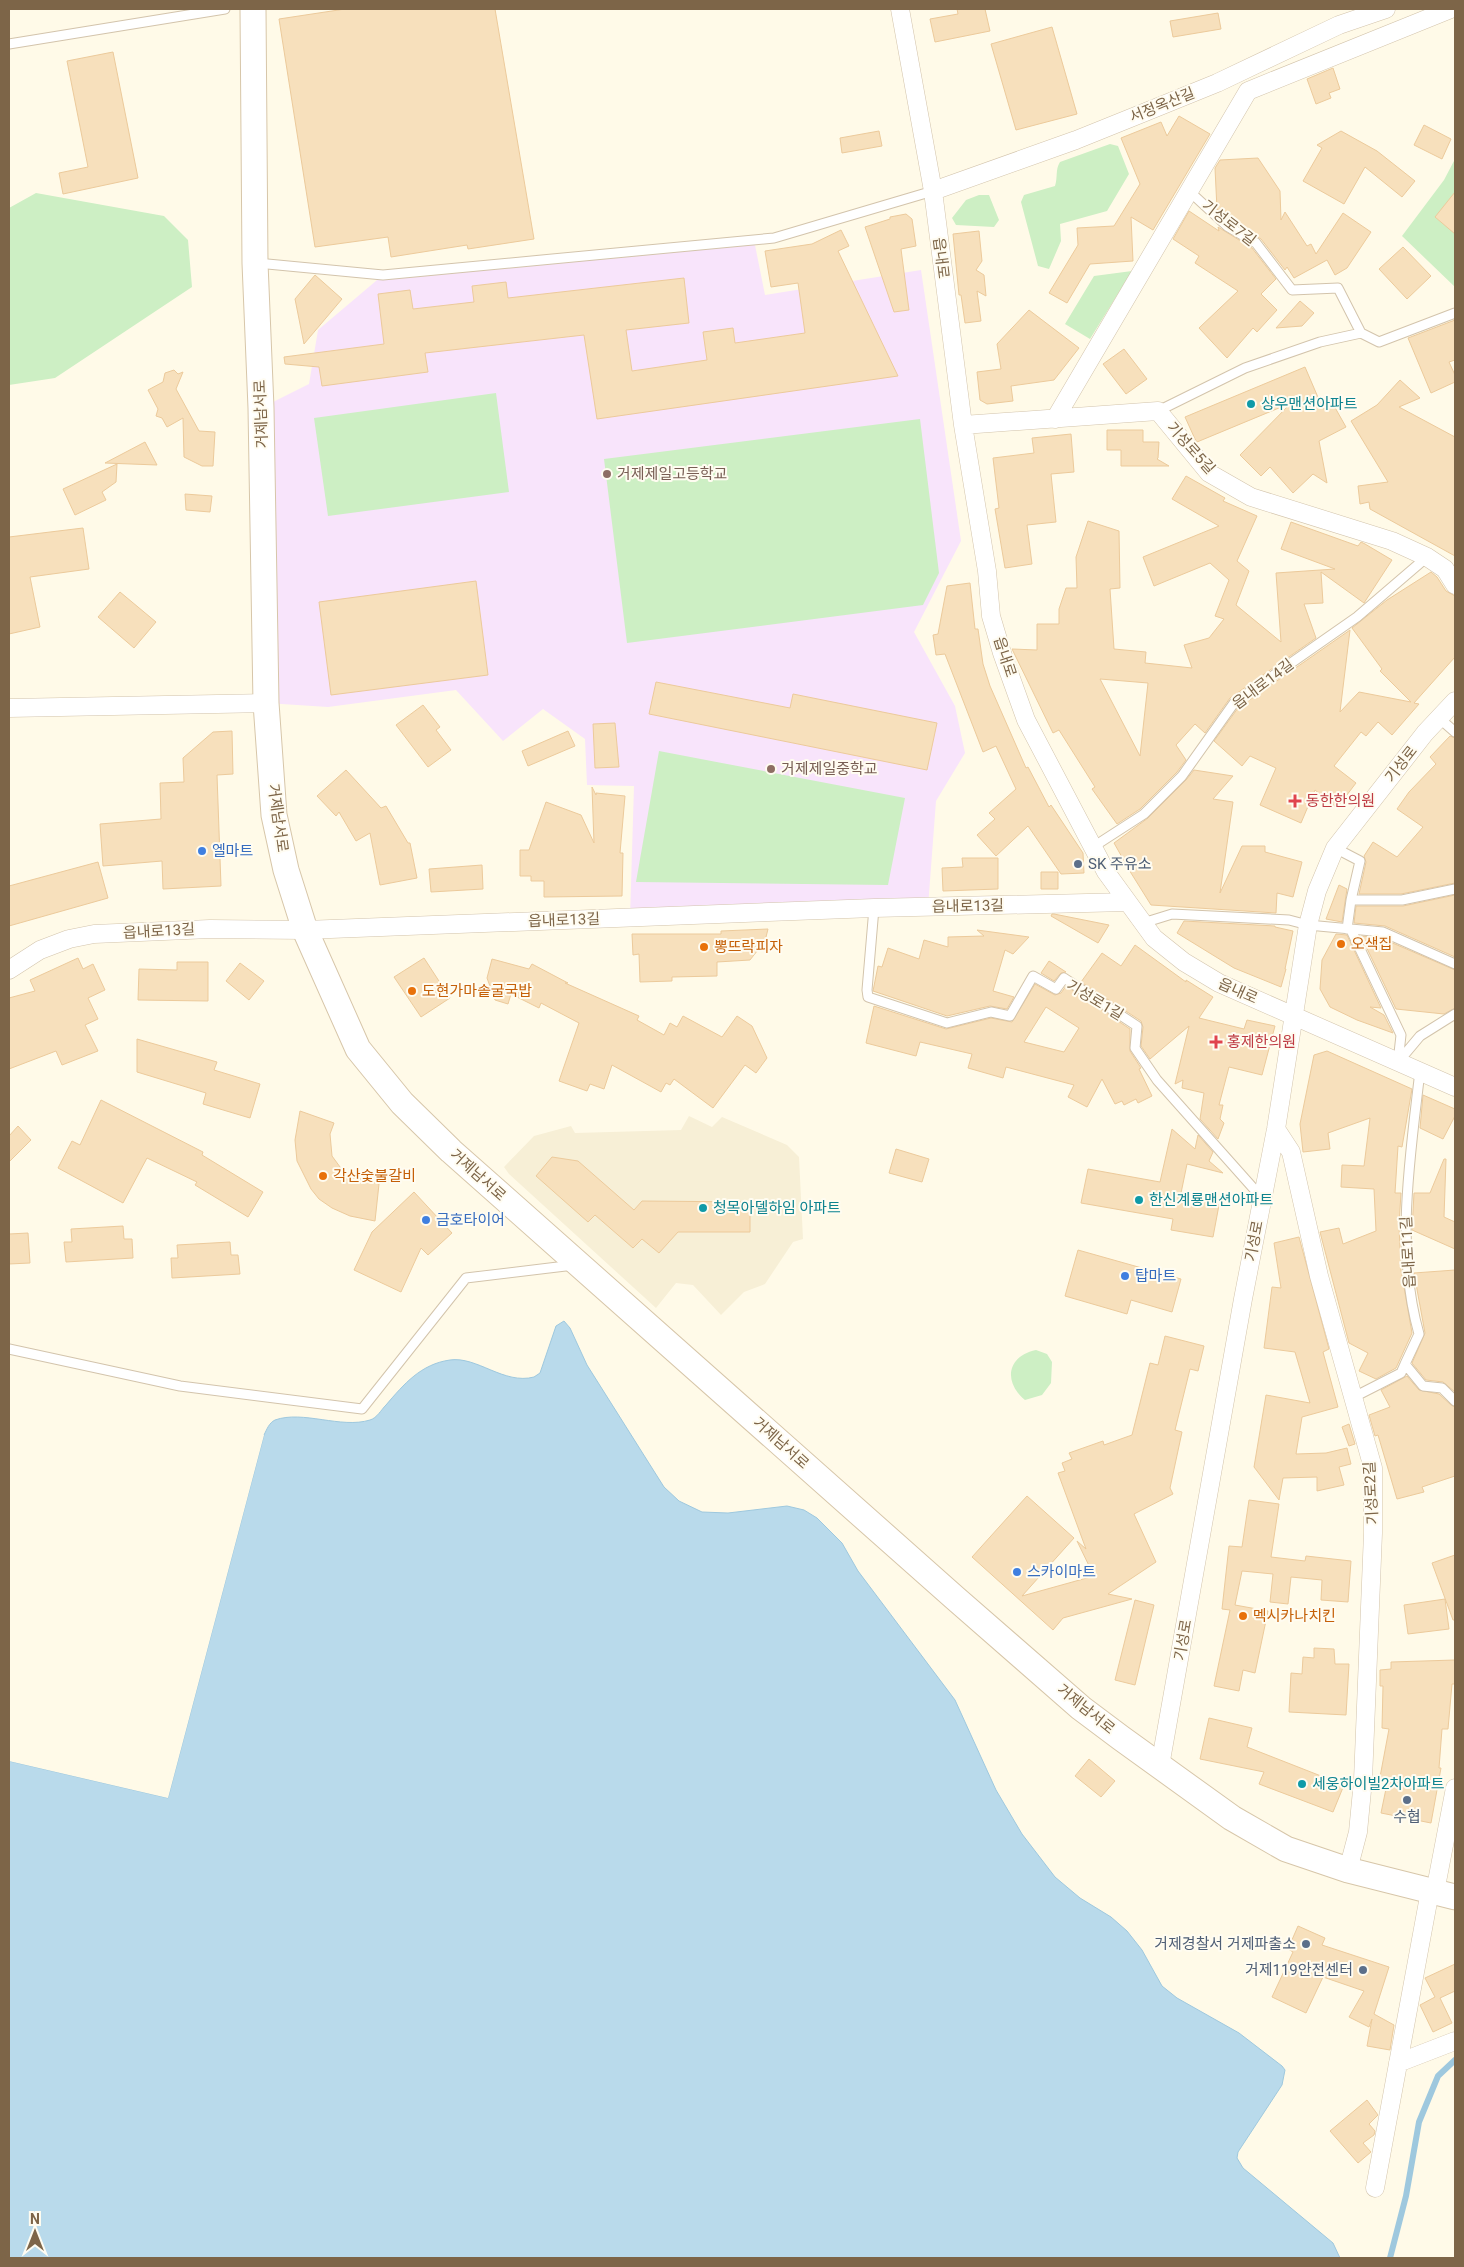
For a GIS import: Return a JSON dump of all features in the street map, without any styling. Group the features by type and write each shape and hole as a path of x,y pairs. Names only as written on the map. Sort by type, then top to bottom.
{"main road":[{"name":"거제남서로","path":"253,9 255,263 261,418 266,703 274,815 286,870 305,930 358,1049 402,1103 451,1151 1081,1708 1232,1818 1286,1849 1348,1870 1440,1893"}],"street":[{"name":"읍내로","path":"900,9 933,191 963,425 987,571 991,616 1026,720 1106,872 1154,938 1184,962 1219,983 1455,1087"},
{"name":"서정옥산길","path":"933,191 1076,140 1141,114 1217,83 1338,25 1386,9"},
{"path":"1055,419 1248,91 1451,9"},
{"name":"기성로5길","path":"963,425 1158,411 1209,473 1251,497 1392,541 1427,557 1445,568 1455,585"},
{"name":"기성로","path":"1160,1766 1276,1128 1308,925 1317,891 1335,848 1455,700"},
{"path":"9,708 266,703"},
{"name":"읍내로13길","path":"9,970 40,950 69,939 94,934 210,929 305,930 874,908 1127,902"},
{"name":"기성로2길","path":"1276,1128 1290,1152 1319,1276 1373,1468 1373,1533 1363,1780 1358,1832 1348,1870"},
{"path":"1375,2188 1398,2063 1440,1893 1455,1788"},
{"path":"1398,2063 1455,2041"}],"lane":[{"path":"9,44 225,9"},
{"path":"255,263 383,275 774,238 933,191"},
{"name":"기성로7길","path":"1189,191 1226,226 1256,243 1292,290 1338,288 1361,333"},
{"path":"1158,411 1245,368 1320,342 1361,333 1379,342 1455,313"},
{"name":"읍내로14길","path":"1093,847 1144,814 1182,776 1234,703 1357,617 1427,557"},
{"path":"1439,718 1455,732"},
{"path":"1335,848 1360,861 1351,900 1349,929 1401,1035 1398,1062"},
{"path":"1351,900 1402,900 1455,889"},
{"name":"기성로1길","path":"874,908 866,990 868,997 947,1023 991,1012 1010,1016 1034,976 1056,989 1064,978 1137,1026 1135,1048 1157,1080 1262,1198"},
{"path":"1143,923 1172,914 1289,920 1308,925 1383,932 1455,964"},
{"path":"1398,1062 1420,1036 1455,1014"},
{"name":"읍내로11길","path":"1405,1364 1419,1334 1410,1304 1405,1205 1420,1071"},
{"path":"9,1349 180,1386 362,1409 466,1278 579,1265"},
{"path":"1354,1397 1401,1373 1405,1364 1423,1386 1442,1388 1455,1401"}],"shaded area":[{"name":"거제제일고등학교","path":"754,240 765,295 921,270 961,541 914,632 955,706 965,753 936,801 928,907 630,918 634,786 587,785 585,739 543,709 503,741 456,690 328,707 266,703 261,408 309,384 318,330 383,275"},
{"path":"689,1116 712,1127 722,1117 787,1145 799,1157 803,1239 793,1242 765,1284 744,1292 721,1315 693,1285 676,1283 656,1308 509,1174 504,1167 534,1136 571,1126 575,1133 681,1130"}],"green space":[{"path":"1110,144 1118,146 1129,174 1107,211 1060,224 1061,241 1049,269 1038,266 1021,202 1024,195 1055,186 1060,162"},
{"path":"1455,159 1455,287 1402,236 1444,180"},
{"path":"36,193 164,216 188,240 192,287 55,378 9,385 9,208"},
{"path":"979,195 989,195 999,220 994,227 956,225 952,218 966,200"},
{"path":"1132,271 1090,339 1065,324 1094,276"},
{"path":"496,393 509,492 328,516 314,418"},
{"path":"920,419 939,573 923,605 627,643 604,459"},
{"path":"659,751 905,798 888,885 636,882"},
{"path":"1036,1350 1047,1354 1052,1362 1051,1383 1042,1395 1025,1400 1013,1385 1011,1370 1019,1358 1026,1353"}],"water":[{"path":"564,1321 570,1328 587,1365 664,1487 679,1501 702,1512 728,1513 787,1506 804,1510 817,1518 842,1543 858,1571 955,1700 996,1790 1022,1834 1055,1877 1080,1898 1111,1917 1127,1931 1142,1950 1162,1986 1177,1998 1239,2033 1282,2066 1285,2070 1282,2085 1238,2152 1237,2158 1243,2168 1333,2243 1340,2258 9,2258 9,1761 168,1798 264,1435 270,1424 275,1420 286,1417 347,1422 370,1420 377,1416 400,1390 422,1370 450,1360 470,1362 512,1377 534,1377 540,1373 556,1326"}],"pier":[{"path":"262,1434 264,1435 168,1798 9,1761 9,1759 166,1795"}],"building":[{"path":"345,9 495,9 534,239 468,249 467,245 391,257 388,237 315,247 279,19"},
{"path":"957,9 985,9 990,31 935,42 930,19 958,14"},
{"path":"1218,13 1221,29 1173,37 1170,21"},
{"path":"1052,27 1077,114 1016,130 991,44"},
{"path":"113,52 138,178 63,194 59,173 88,167 67,61"},
{"path":"1333,68 1340,89 1329,93 1331,98 1316,104 1307,79"},
{"path":"1179,116 1210,134 1153,230 1131,217 1133,261 1090,264 1067,303 1049,293 1078,245 1077,228 1114,226 1140,184 1121,138 1161,122 1167,136"},
{"path":"1424,125 1451,139 1442,159 1414,145"},
{"path":"879,131 882,146 842,153 840,138"},
{"path":"1341,131 1377,151 1415,181 1402,197 1365,167 1344,204 1303,181 1322,148 1317,145"},
{"path":"1258,158 1280,191 1281,220 1285,212 1307,246 1311,244 1316,254 1343,213 1371,232 1347,268 1335,275 1327,260 1294,278 1287,267 1285,270 1261,239 1231,221 1217,209 1215,168 1220,160"},
{"path":"1455,192 1455,234 1435,217"},
{"path":"1189,211 1219,231 1218,227 1252,248 1276,279 1261,294 1277,310 1257,332 1253,328 1227,358 1199,328 1238,291 1195,263 1199,256 1173,239"},
{"path":"906,214 912,219 916,246 901,249 909,310 894,312 865,227 890,219 890,217"},
{"path":"841,230 849,246 838,251 898,376 597,419 584,335 425,353 428,372 322,386 319,367 285,364 284,357 384,344 378,294 410,290 413,309 474,302 472,286 506,282 508,298 684,278 689,323 626,330 632,371 707,360 703,332 733,328 735,343 805,333 798,283 771,287 765,251 812,244"},
{"path":"979,231 982,261 976,270 984,275 986,296 977,291 981,321 965,323 961,295 959,295 953,234"},
{"path":"1403,247 1431,276 1407,299 1379,269"},
{"path":"315,275 342,299 304,344 295,299"},
{"path":"1300,301 1314,313 1302,326 1276,328"},
{"path":"1029,310 1079,348 1054,380 1011,386 1013,401 987,404 980,400 977,372 1001,369 997,344"},
{"path":"1455,320 1455,360 1449,362 1455,375 1455,382 1431,393 1408,338"},
{"path":"1124,349 1147,379 1126,394 1103,364"},
{"path":"1305,367 1323,409 1333,404 1346,427 1319,441 1327,483 1313,474 1293,493 1270,467 1261,476 1240,455 1291,403 1197,442 1185,417"},
{"path":"174,370 178,374 183,372 176,389 199,431 215,432 213,466 202,466 184,457 183,418 167,427 162,418 156,416 158,409 148,390 163,382 165,373"},
{"path":"1400,380 1420,398 1399,407 1455,437 1455,556 1370,509 1369,502 1360,504 1358,486 1388,482 1351,421 1377,405"},
{"path":"1107,430 1143,430 1143,442 1159,442 1157,459 1169,466 1121,466 1121,450 1107,450"},
{"path":"1071,434 1074,472 1051,474 1056,522 1027,525 1032,564 1005,568 995,509 999,508 993,458 1034,453 1032,438"},
{"path":"145,442 157,465 105,463"},
{"path":"117,464 116,482 102,492 106,500 75,515 63,489"},
{"path":"1186,476 1225,498 1223,501 1257,516 1237,561 1249,571 1236,605 1281,642 1276,573 1335,569 1281,549 1291,522 1358,546 1361,542 1392,560 1364,603 1321,572 1323,603 1304,604 1316,638 1230,698 1205,733 1195,724 1176,745 1186,760 1177,772 1140,809 1117,824 1092,789 1095,787 1059,730 1053,733 1012,649 1037,650 1037,624 1059,624 1059,609 1066,588 1077,588 1076,557 1088,521 1119,531 1120,588 1110,589 1114,649 1146,652 1145,663 1192,668 1184,645 1209,638 1224,619 1215,616 1229,580 1210,563 1154,586 1143,557 1219,526 1172,499","holes":["1100,679 1148,683 1140,756"]},
{"path":"185,494 212,496 210,512 186,510"},
{"path":"83,528 89,569 30,577 40,627 9,634 9,537"},
{"path":"1431,572 1437,577 1446,591 1455,596 1455,657 1414,703 1419,704 1392,735 1378,722 1366,736 1361,732 1334,766 1356,783 1337,808 1315,790 1301,823 1260,805 1276,768 1250,756 1242,766 1214,741 1238,708 1350,630 1340,712 1359,692 1411,702 1380,671 1382,669 1352,628 1387,600"},
{"path":"476,581 488,675 331,695 319,602"},
{"path":"970,583 975,629 978,629 983,664 990,686 1026,768 1028,767 1049,807 1051,805 1083,853 1084,873 1061,874 1028,826 996,856 977,835 995,819 989,813 1016,789 996,746 983,752 945,654 936,655 933,635 938,634 947,586"},
{"path":"120,592 156,622 134,648 98,617"},
{"path":"656,682 790,708 793,694 937,723 927,770 649,714"},
{"path":"423,705 440,727 436,730 451,750 428,767 396,725"},
{"path":"615,723 619,767 595,768 593,724"},
{"path":"232,731 233,774 217,775 221,886 163,889 162,861 103,866 100,824 161,819 160,783 184,782 183,758 213,732"},
{"path":"568,731 575,746 528,766 522,751"},
{"path":"1450,736 1455,738 1455,883 1401,894 1359,894 1366,862 1364,856 1373,842 1397,857 1423,827 1397,809 1409,792 1436,764 1430,757"},
{"path":"346,770 381,808 386,806 408,843 410,843 417,878 380,885 370,833 356,841 339,812 336,816 317,796"},
{"path":"1194,770 1233,776 1213,799 1233,802 1220,893 1242,846 1265,846 1265,852 1302,862 1293,897 1277,893 1276,913 1151,905 1131,873 1114,843 1148,818"},
{"path":"592,787 596,795 596,793 625,796 620,853 623,853 622,896 544,897 544,881 531,881 531,876 520,876 520,850 529,850 546,802 581,815 594,843"},
{"path":"962,858 998,858 998,889 943,891 942,868 963,867"},
{"path":"98,862 108,898 9,926 9,886"},
{"path":"482,865 483,889 431,892 429,869"},
{"path":"1041,872 1058,872 1058,889 1041,889"},
{"path":"1339,885 1347,889 1342,922 1326,919"},
{"path":"1455,895 1455,957 1385,926 1354,923 1356,906 1403,906"},
{"path":"1052,914 1109,925 1098,943 1051,916"},
{"path":"1184,921 1275,926 1293,931 1281,987 1234,968 1177,933"},
{"path":"768,929 765,941 750,960 717,962 717,976 672,977 672,981 640,982 639,954 633,955 632,934 721,934 721,931"},
{"path":"977,930 1029,937 1013,954 1005,950 993,991 1014,997 1007,1009 990,1006 947,1016 873,991 878,966 882,967 888,948 919,959 924,940 948,947 948,937 984,936"},
{"path":"1336,934 1347,935 1381,1008 1370,1007 1384,1015 1393,1033 1357,1020 1330,1007 1320,989 1322,960"},
{"path":"1361,936 1381,938 1455,970 1455,1008 1444,1014 1396,1009"},
{"path":"1135,945 1186,982 1186,980 1213,997 1199,1018 1244,1029 1247,1020 1275,1026 1262,1075 1229,1067 1219,1105 1223,1105 1220,1119 1224,1123 1218,1139 1200,1119 1204,1093 1182,1088 1183,1080 1175,1084 1189,1026 1150,1059 1141,1046 1143,1027 1141,1021 1081,982 1102,953 1121,966"},
{"path":"78,958 83,969 93,964 105,990 88,998 98,1019 85,1025 98,1051 62,1065 56,1051 9,1069 9,998 35,991 30,980"},
{"path":"424,958 450,998 421,1017 394,977"},
{"path":"492,959 529,969 532,964 568,983 565,983 639,1016 637,1020 664,1035 670,1023 677,1027 683,1016 722,1037 737,1016 752,1026 767,1058 756,1073 745,1065 713,1108 674,1079 670,1085 666,1083 661,1092 612,1065 604,1089 590,1084 587,1091 559,1081 579,1023 541,1003 539,1008 511,994 508,1004 495,1000 487,978"},
{"path":"1049,961 1066,972 1061,973 1054,981 1041,973"},
{"path":"177,962 208,962 208,1001 138,1000 139,969 177,970"},
{"path":"240,963 264,981 249,1000 226,981"},
{"path":"1035,984 1055,995 1061,993 1066,986 1130,1029 1130,1051 1141,1068 1139,1069 1152,1096 1138,1103 1136,1099 1124,1105 1122,1101 1115,1104 1102,1079 1087,1107 1068,1097 1074,1085 1006,1067 1003,1078 968,1068 972,1054 920,1042 916,1056 866,1043 874,1006 946,1029 991,1018 1012,1022","holes":["1046,1007 1079,1028 1064,1052 1024,1042"]},
{"path":"137,1039 217,1062 214,1070 260,1084 250,1118 203,1104 206,1093 137,1072"},
{"path":"1327,1051 1412,1089 1402,1147 1398,1146 1395,1193 1401,1193 1399,1225 1401,1270 1412,1333 1396,1368 1376,1379 1359,1371 1368,1353 1349,1343 1320,1232 1339,1228 1343,1244 1376,1231 1374,1189 1341,1187 1342,1165 1364,1166 1370,1118 1328,1133 1330,1149 1303,1152 1300,1124 1314,1055"},
{"path":"1423,1095 1455,1109 1455,1116 1443,1139 1420,1128"},
{"path":"101,1100 203,1152 202,1155 263,1192 248,1217 195,1185 197,1182 147,1158 123,1203 58,1168 72,1141 80,1145"},
{"path":"300,1111 334,1123 330,1134 332,1156 343,1171 351,1176 379,1184 375,1221 350,1216 332,1208 319,1199 311,1189 297,1161 295,1140"},
{"path":"18,1126 31,1140 9,1162 9,1136"},
{"name":"한신계룡맨션아파트","path":"1172,1129 1195,1149 1198,1135 1213,1152 1209,1161 1223,1173 1187,1164 1180,1198 1219,1205 1213,1237 1171,1230 1173,1219 1081,1203 1088,1169 1160,1182"},
{"path":"896,1149 929,1159 922,1182 889,1173"},
{"name":"청목아델하임 아파트","path":"552,1157 578,1161 634,1210 642,1201 750,1202 750,1232 678,1232 659,1253 642,1239 633,1248 595,1215 588,1222 536,1176"},
{"path":"1444,1159 1446,1159 1444,1217 1455,1222 1455,1249 1412,1230 1414,1193 1430,1193"},
{"path":"414,1192 452,1233 428,1255 421,1248 401,1292 354,1270 372,1232"},
{"path":"123,1226 124,1239 132,1239 133,1258 66,1262 64,1242 72,1242 71,1229"},
{"path":"28,1233 30,1263 9,1264 9,1234"},
{"path":"1299,1237 1329,1349 1323,1352 1338,1407 1302,1417 1296,1454 1326,1453 1347,1448 1351,1464 1339,1467 1344,1485 1317,1491 1317,1477 1283,1478 1279,1500 1254,1467 1266,1395 1310,1403 1295,1352 1264,1348 1272,1287 1281,1288 1274,1243"},
{"path":"230,1242 231,1255 238,1255 240,1274 172,1278 171,1258 178,1258 177,1245"},
{"path":"1078,1250 1181,1279 1172,1312 1131,1300 1127,1314 1065,1296"},
{"path":"1455,1270 1455,1392 1443,1382 1426,1380 1412,1363 1425,1333 1414,1273"},
{"path":"1165,1336 1204,1346 1198,1371 1190,1369 1175,1430 1182,1432 1170,1488 1173,1494 1134,1514 1156,1562 1108,1594 1132,1599 1063,1618 1053,1630 972,1557 1027,1496 1074,1538 1022,1596 1094,1576 1077,1541 1086,1549 1058,1473 1065,1471 1062,1463 1072,1459 1069,1453 1103,1441 1104,1445 1132,1435 1150,1363 1158,1365"},
{"path":"1407,1376 1419,1390 1439,1394 1455,1407 1455,1476 1422,1487 1424,1492 1397,1499 1378,1435 1375,1436 1369,1415 1390,1407 1381,1390"},
{"path":"1349,1424 1355,1444 1349,1446 1342,1427"},
{"path":"1249,1500 1279,1504 1271,1557 1305,1561 1306,1556 1351,1561 1348,1602 1321,1600 1322,1580 1291,1577 1288,1604 1270,1602 1273,1574 1242,1571 1235,1605 1268,1611 1255,1673 1243,1670 1239,1691 1214,1686 1230,1610 1222,1609 1229,1546 1242,1547"},
{"path":"1455,1555 1455,1620 1453,1620 1432,1563"},
{"path":"1445,1599 1449,1629 1408,1634 1404,1605"},
{"path":"1135,1600 1154,1605 1135,1685 1115,1680"},
{"path":"1314,1648 1334,1649 1335,1664 1349,1664 1346,1715 1289,1712 1291,1673 1302,1674 1303,1657 1314,1658"},
{"path":"1455,1660 1455,1684 1452,1684 1448,1729 1442,1729 1439,1768 1441,1768 1431,1823 1381,1813 1388,1779 1380,1777 1389,1729 1382,1728 1383,1686 1380,1686 1380,1670 1391,1669 1391,1662"},
{"path":"1209,1718 1252,1728 1247,1747 1344,1785 1333,1812 1259,1784 1264,1772 1200,1759"},
{"path":"1089,1759 1115,1781 1101,1797 1075,1776"},
{"path":"1298,1926 1325,1938 1322,1945 1389,1967 1374,2014 1394,2025 1390,2050 1367,2046 1372,2019 1369,2027 1349,2017 1364,1991 1323,1977 1306,2013 1272,1997 1293,1952 1288,1949"},
{"path":"1455,1964 1455,1991 1440,1998 1452,2023 1433,2032 1420,2005 1435,1997 1425,1978"},
{"path":"1367,2100 1378,2115 1369,2124 1375,2131 1374,2135 1363,2143 1371,2152 1358,2163 1330,2131"}],"waterway":[{"path":"1390,2258 1406,2196 1419,2122 1438,2076 1455,2060"}],"place":[{"name":"상우맨션아파트","path":"1251,404"},
{"name":"거제제일고등학교","path":"607,474"},
{"name":"거제제일중학교","path":"771,769"},
{"name":"동한한의원","path":"1295,801"},
{"name":"엘마트","path":"202,851"},
{"name":"SK 주유소","path":"1078,864"},
{"name":"오색집","path":"1341,944"},
{"name":"뽕뜨락피자","path":"704,947"},
{"name":"도현가마솥굴국밥","path":"412,991"},
{"name":"홍제한의원","path":"1216,1042"},
{"name":"각산숯불갈비","path":"323,1176"},
{"name":"한신계룡맨션아파트","path":"1139,1200"},
{"name":"청목아델하임 아파트","path":"703,1208"},
{"name":"금호타이어","path":"426,1220"},
{"name":"탑마트","path":"1125,1276"},
{"name":"스카이마트","path":"1017,1572"},
{"name":"멕시카나치킨","path":"1243,1616"},
{"name":"세웅하이빌2차아파트","path":"1302,1784"},
{"name":"수협","path":"1407,1800"},
{"name":"거제경찰서 거제파출소","path":"1306,1944"},
{"name":"거제119안전센터","path":"1363,1970"}]}
